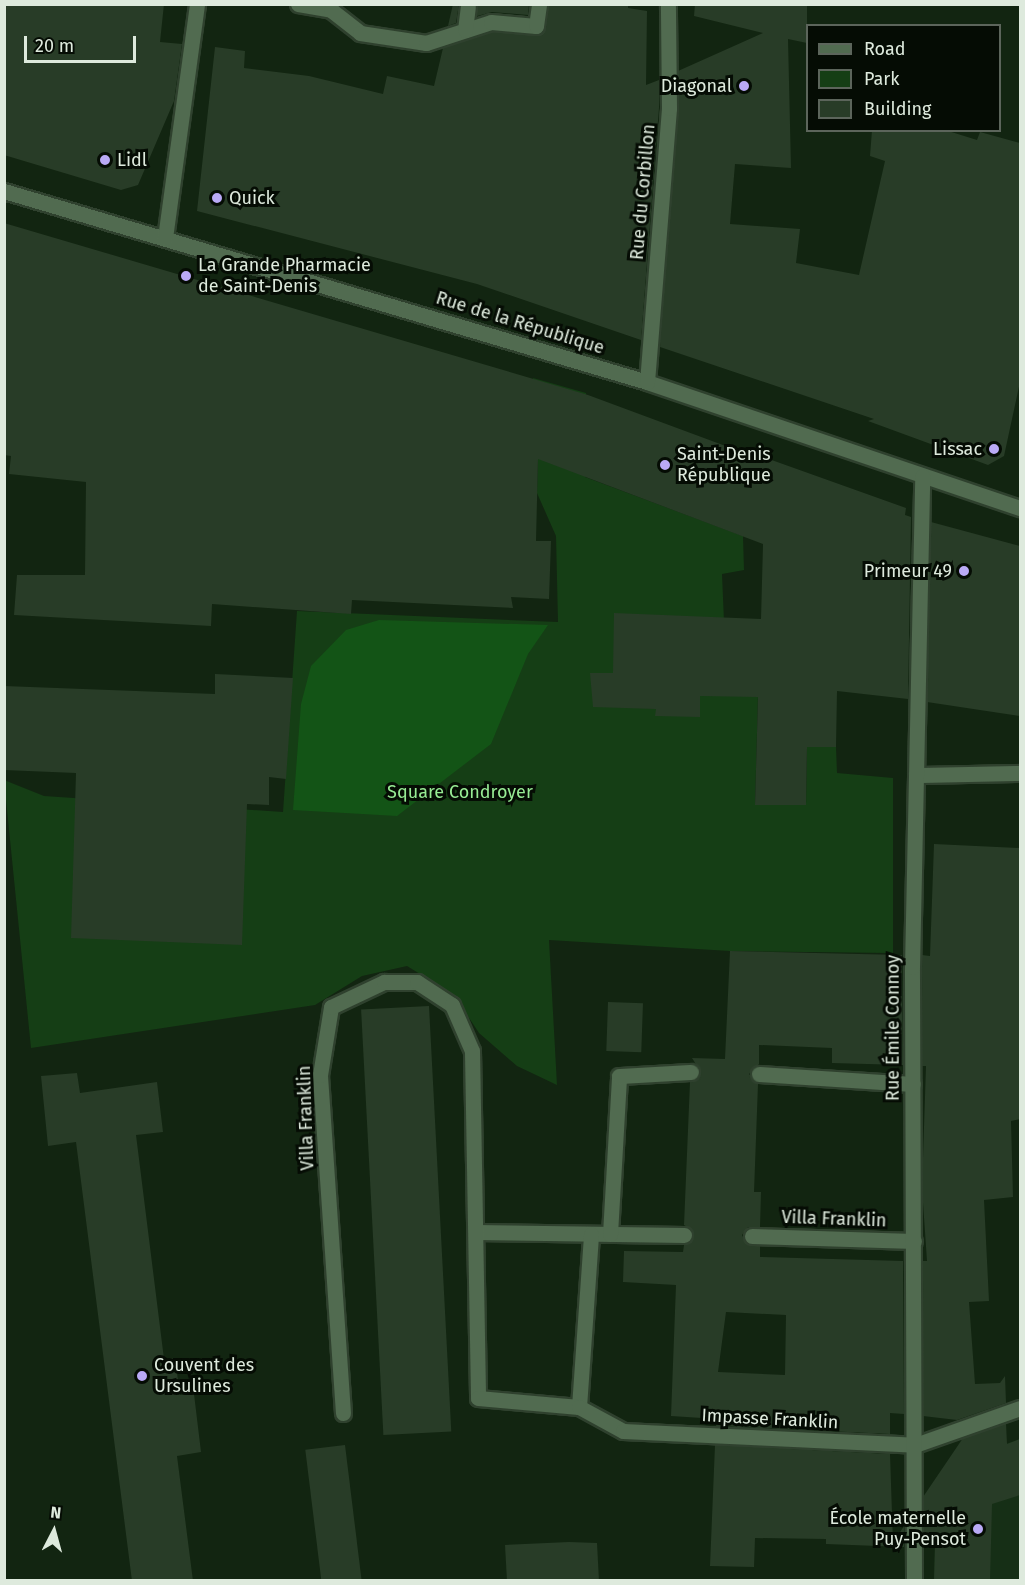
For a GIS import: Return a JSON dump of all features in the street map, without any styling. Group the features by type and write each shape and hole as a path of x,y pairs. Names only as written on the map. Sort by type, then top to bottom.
{"street":[{"path":"165,238 196,4"},
{"path":"298,4 331,10 360,33 426,43 491,22 536,26 538,4"},
{"name":"Rue du Corbillon","path":"647,382 669,108 669,4"},
{"path":"465,30 468,7"},
{"name":"Rue de la République","path":"4,191 647,382 1020,508"},
{"name":"Rue Émile Connoy","path":"914,1581 913,1084 922,476"},
{"path":"916,775 1020,773"},
{"name":"Villa Franklin","path":"344,1413 320,1075 331,1007 384,982 417,982 452,1005 472,1051 478,1398 579,1407 623,1431"},
{"path":"610,1234 619,1076 691,1072"},
{"path":"759,1074 913,1084"},
{"path":"476,1232 684,1235"},
{"path":"579,1407 591,1234"},
{"name":"Villa Franklin","path":"752,1236 914,1241"},
{"path":"915,1445 1020,1408"},
{"name":"Impasse Franklin","path":"623,1431 915,1445"}],"shaded area":[{"name":"École maternelle Puy-Pensot","path":"1020,1439 1020,1580 934,1580 936,1478 947,1463"}],"green space":[{"name":"Square Condroyer","path":"533,378 586,393 585,477 743,536 744,570 722,574 725,645 758,696 755,805 806,805 807,747 836,747 837,773 893,778 893,953 730,951 549,940 557,1085 517,1066 479,1033 454,995 407,966 362,976 315,1005 31,1048 4,780 44,796 283,812 297,611 558,622 556,536 537,493 539,425 530,425"},
{"path":"379,620 548,625 528,654 491,744 397,816 293,810 301,704 311,666 346,630"}],"building":[{"path":"4,4 164,4 160,42 182,44 174,101 138,185 121,190 4,155"},
{"path":"453,4 459,4 456,23 448,26"},
{"path":"477,4 529,4 528,15 492,12 477,16"},
{"path":"549,4 628,4 628,8 647,11 646,85 659,80 659,108 641,340 477,284 197,211 215,47 245,51 244,68 309,76 383,94 387,76 434,86 443,48 492,32 540,35 546,28"},
{"path":"695,4 807,4 806,43 788,39 791,168 735,164 730,224 800,229 796,263 859,275 885,161 870,156 872,132 951,132 977,140 980,132 1020,143 1020,382 1004,456 988,465 868,421 874,419 660,347 678,71 763,33 694,16"},
{"path":"4,223 588,395 766,461 766,458 906,508 905,515 911,517 908,699 837,691 836,747 807,747 806,805 755,805 758,697 700,696 700,717 655,716 656,709 593,707 590,673 613,673 614,613 761,619 763,544 538,459 536,541 551,541 549,599 511,597 513,608 352,600 351,614 212,604 211,626 14,615 17,575 85,575 86,482 9,474 11,456 4,455"},
{"path":"931,522 1020,546 1020,716 927,702"},
{"path":"215,674 293,678 286,779 269,777 269,805 247,804 242,945 71,938 76,773 4,770 4,686 215,694"},
{"path":"934,844 1020,848 1020,1119 1011,1121 1013,1197 984,1200 989,1301 969,1302 975,1384 1000,1383 1005,1376 1006,1403 957,1420 923,1416 923,1261 927,1261 922,1188 926,1066 922,1066 922,955 930,956"},
{"path":"730,951 902,955 903,1065 832,1063 832,1048 759,1045 759,1064 749,1074 758,1084 754,1192 761,1192 760,1227 748,1227 742,1235 747,1245 760,1246 760,1257 903,1261 904,1414 890,1413 890,1434 716,1426 717,1419 671,1416 676,1285 623,1282 624,1251 683,1252 684,1245 693,1239 692,1230 684,1225 690,1082 701,1072 692,1058 725,1059","holes":["726,1312 786,1315 785,1375 718,1372"]},
{"path":"608,1002 643,1003 641,1052 606,1051"},
{"path":"429,1006 451,1431 383,1435 361,1010"},
{"name":"Couvent des Ursulines","path":"77,1073 80,1093 157,1082 163,1132 136,1135 164,1359 175,1358 180,1395 194,1394 201,1452 177,1456 193,1581 132,1581 76,1142 48,1146 41,1076"},
{"name":"École maternelle Puy-Pensot","path":"1006,1423 1007,1444 1020,1439 1020,1495 992,1504 990,1581 934,1581 935,1547 924,1547 923,1497 963,1438"},
{"path":"345,1445 362,1580 321,1580 305,1450"},
{"path":"715,1445 890,1454 893,1543 904,1526 904,1547 826,1544 826,1539 755,1538 754,1567 710,1566"},
{"path":"597,1543 599,1581 507,1581 505,1545"}],"place":[{"name":"Diagonal","path":"744,86"},
{"name":"Lidl","path":"105,160"},
{"name":"Quick","path":"217,198"},
{"name":"La Grande Pharmacie de Saint-Denis","path":"186,276"},
{"name":"Lissac","path":"994,449"},
{"name":"Saint-Denis République","path":"665,465"},
{"name":"Primeur 49","path":"964,571"},
{"name":"Couvent des Ursulines","path":"142,1376"},
{"name":"École maternelle Puy-Pensot","path":"978,1529"}]}
